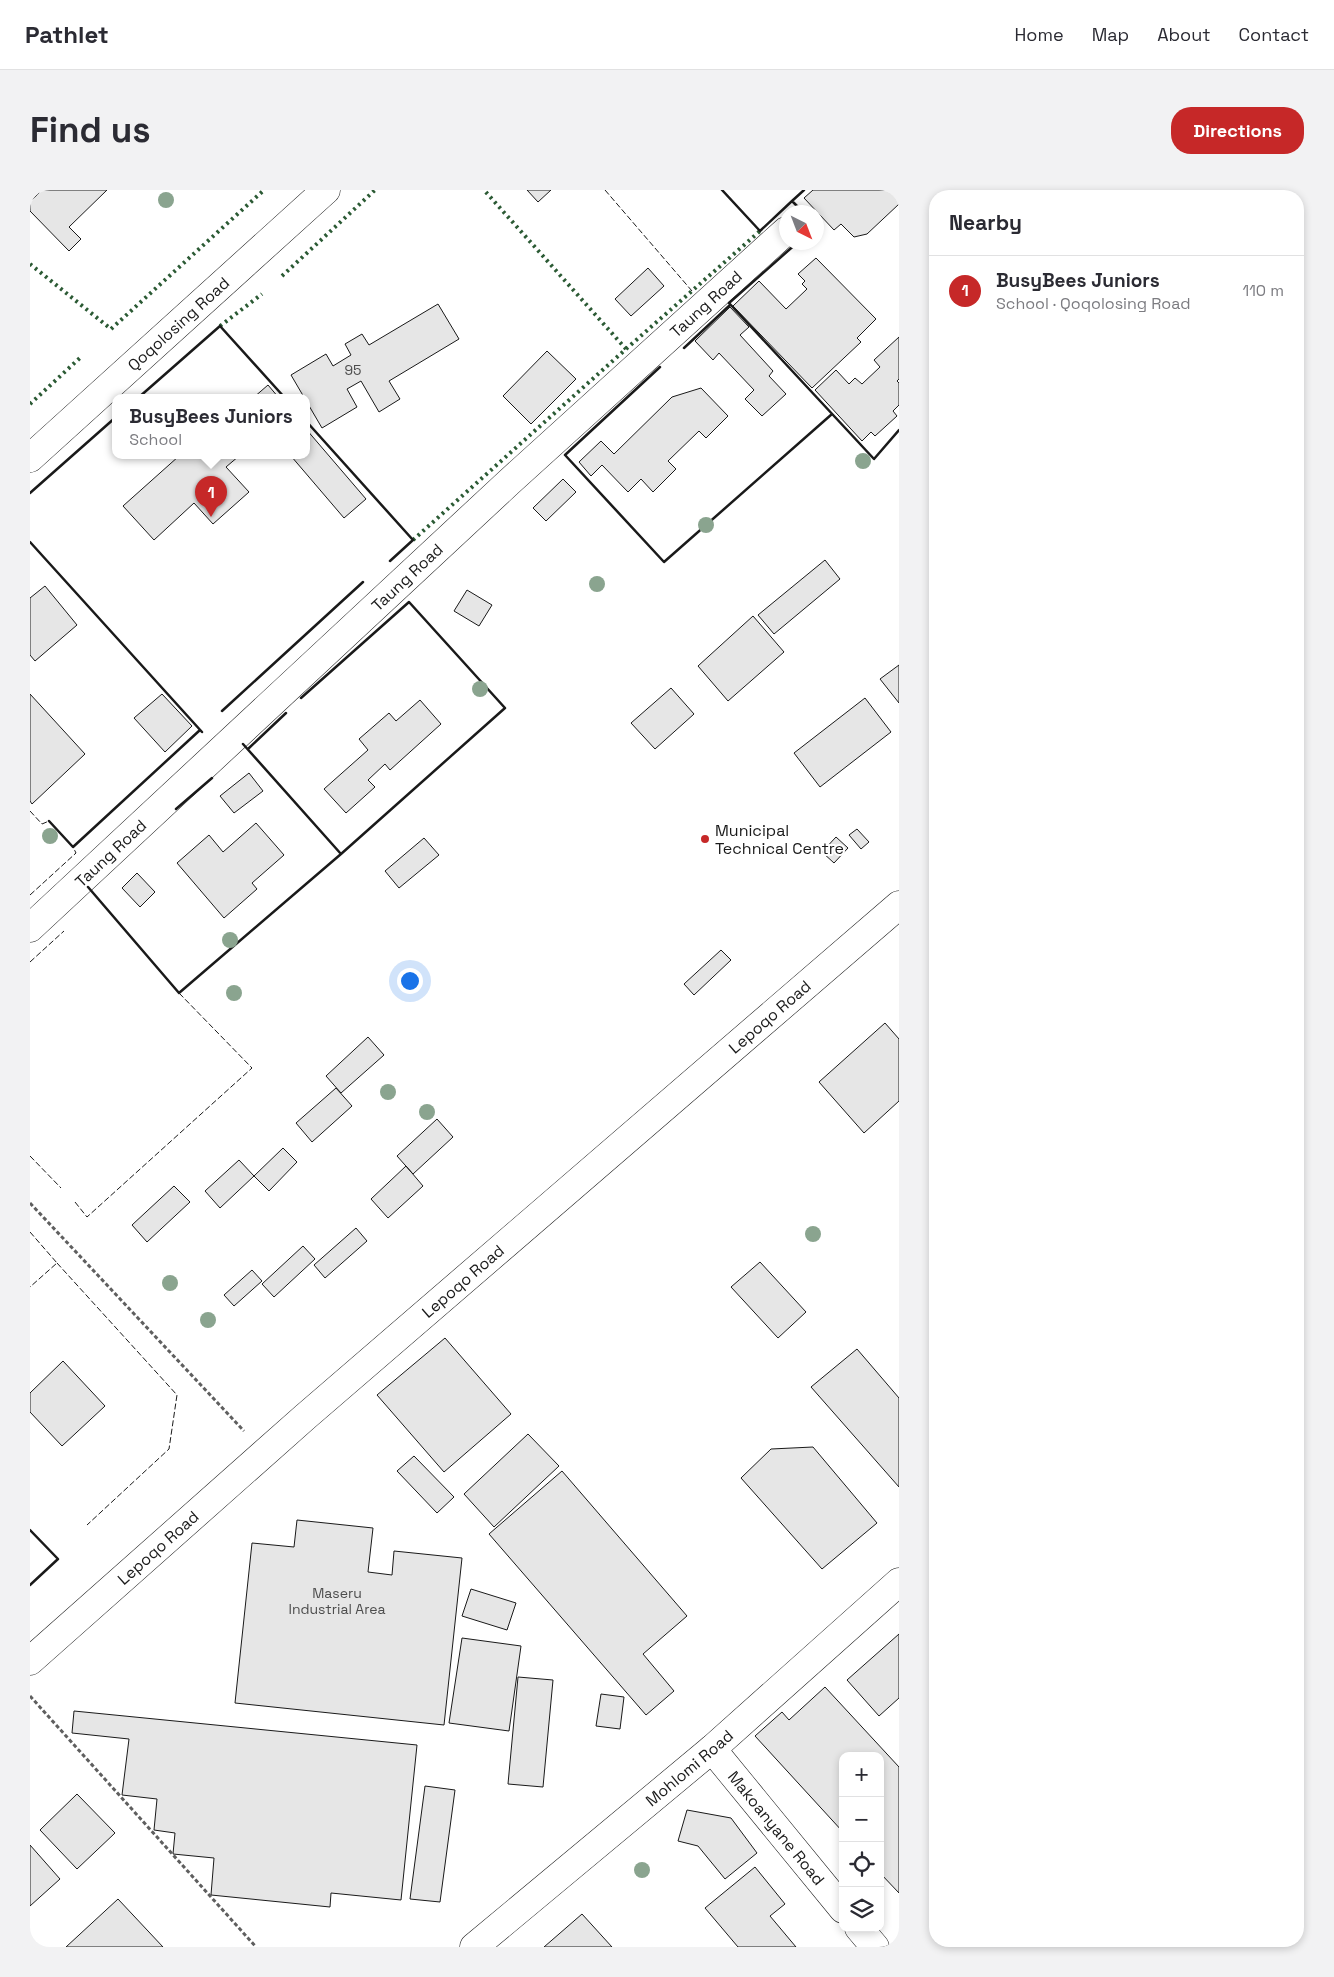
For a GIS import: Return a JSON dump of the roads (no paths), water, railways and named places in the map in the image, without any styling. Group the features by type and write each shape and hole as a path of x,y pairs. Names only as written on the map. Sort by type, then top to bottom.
{"street":[{"name":"Qoqolosing Road","path":"30,458 326,190"},
{"name":"Taung Road","path":"30,928 500,490 779,237"},
{"name":"Lepoqo Road","path":"30,1661 265,1454 899,906"},
{"name":"Mohlomi Road","path":"474,1947 712,1749 899,1582"},
{"name":"Makoanyane Road","path":"712,1749 839,1904"},
{"path":"862,1932 875,1947"}],"place":[{"name":"BusyBees Juniors","path":"211,517"},
{"name":"Municipal Technical Centre","path":"705,839"}]}
